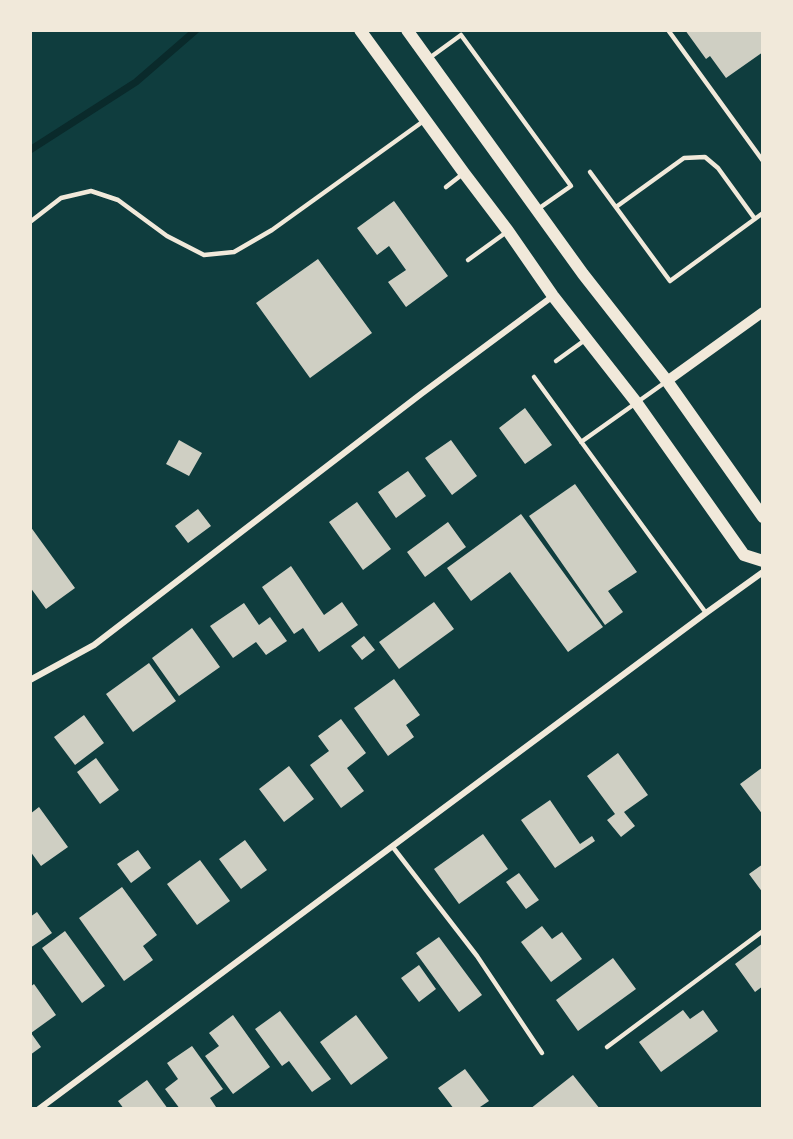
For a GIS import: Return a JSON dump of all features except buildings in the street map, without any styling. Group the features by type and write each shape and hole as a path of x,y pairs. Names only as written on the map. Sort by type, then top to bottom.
{"main road":[{"path":"360,30 553,296 636,402 744,555 763,561"},
{"path":"407,30 583,274 667,381 763,517"}],"street":[{"path":"30,680 94,645 421,394 553,296"},
{"path":"667,381 763,312"},
{"path":"39,1109 763,572"}],"lane":[{"path":"668,30 763,161"},
{"path":"428,59 461,35 571,186 538,209"},
{"path":"30,222 61,198 91,191 118,200 167,236 204,255 234,252 272,230 425,120"},
{"path":"616,207 684,158 705,158 718,168 755,219"},
{"path":"590,172 670,281 763,213"},
{"path":"446,187 464,173"},
{"path":"468,260 508,231"},
{"path":"556,361 587,339"},
{"path":"534,377 706,613"},
{"path":"581,442 667,381"},
{"path":"392,846 477,956 542,1053"},
{"path":"607,1047 763,931"}],"waterway":[{"path":"30,150 136,82 196,30"}]}
